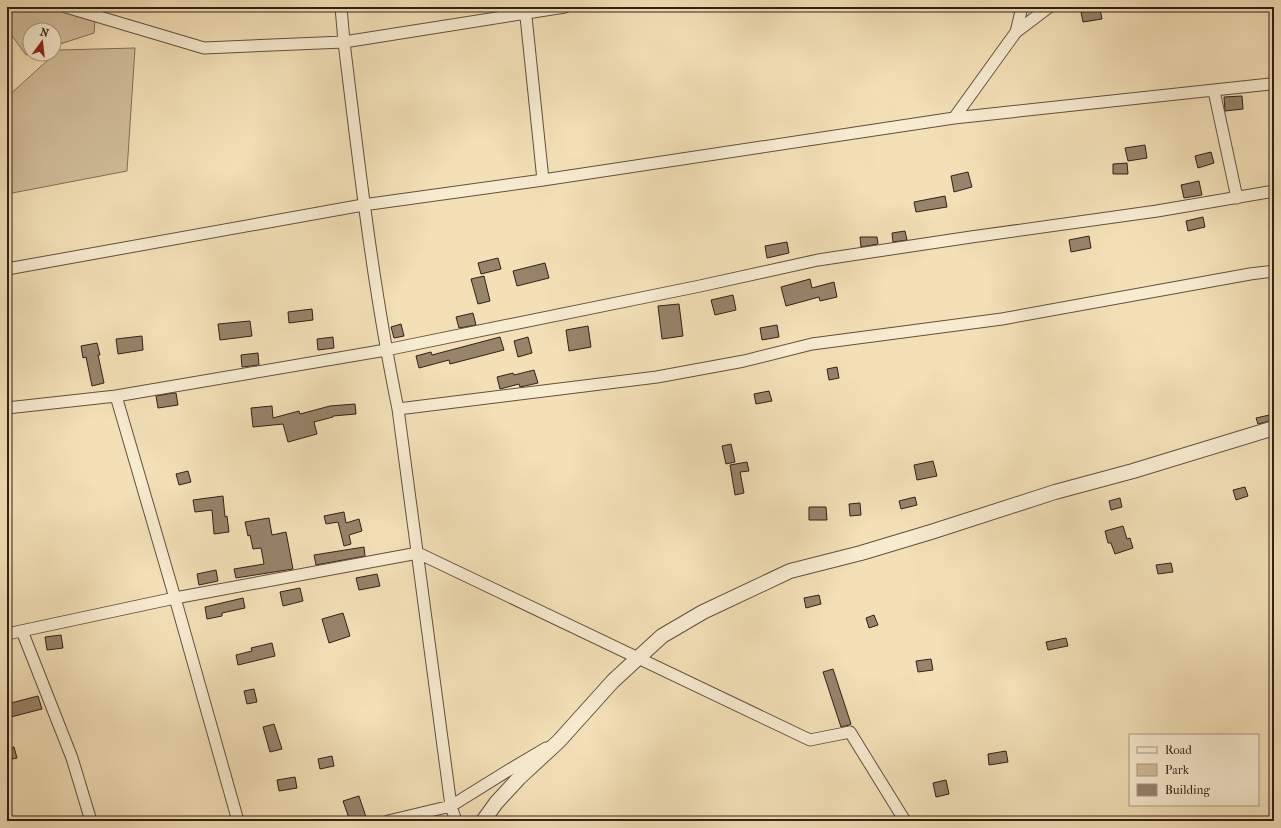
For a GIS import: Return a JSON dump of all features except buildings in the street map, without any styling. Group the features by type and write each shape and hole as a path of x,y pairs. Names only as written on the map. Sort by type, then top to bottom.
{"street":[{"path":"66,7 204,48 344,42 525,10 565,7"},
{"path":"341,7 363,205 386,350 398,409 451,806 456,821"},
{"path":"1016,32 1022,7"},
{"path":"954,118 1016,32 1049,7"},
{"path":"525,10 543,180"},
{"path":"7,269 363,205 543,180 954,118 1270,84"},
{"path":"1214,91 1237,198"},
{"path":"7,408 116,396 386,350 692,288 818,260 978,236 1157,212 1274,192"},
{"path":"398,409 657,377 744,361 812,344 1002,319 1250,274 1274,271"},
{"path":"116,396 238,821"},
{"path":"483,821 496,803 519,778 559,741 613,681 662,636 703,612 790,572 861,553 1055,492 1134,471 1274,428"},
{"path":"7,634 175,598 418,553 810,740 850,732 905,821"},
{"path":"22,631 72,758 91,821"},
{"path":"388,821 451,806 559,741"}],"green space":[{"path":"7,7 55,7 95,19 94,33 62,43 62,22 22,22 22,50 7,29"},
{"path":"135,48 127,171 7,194 7,97 46,62 62,62 62,50"}]}
